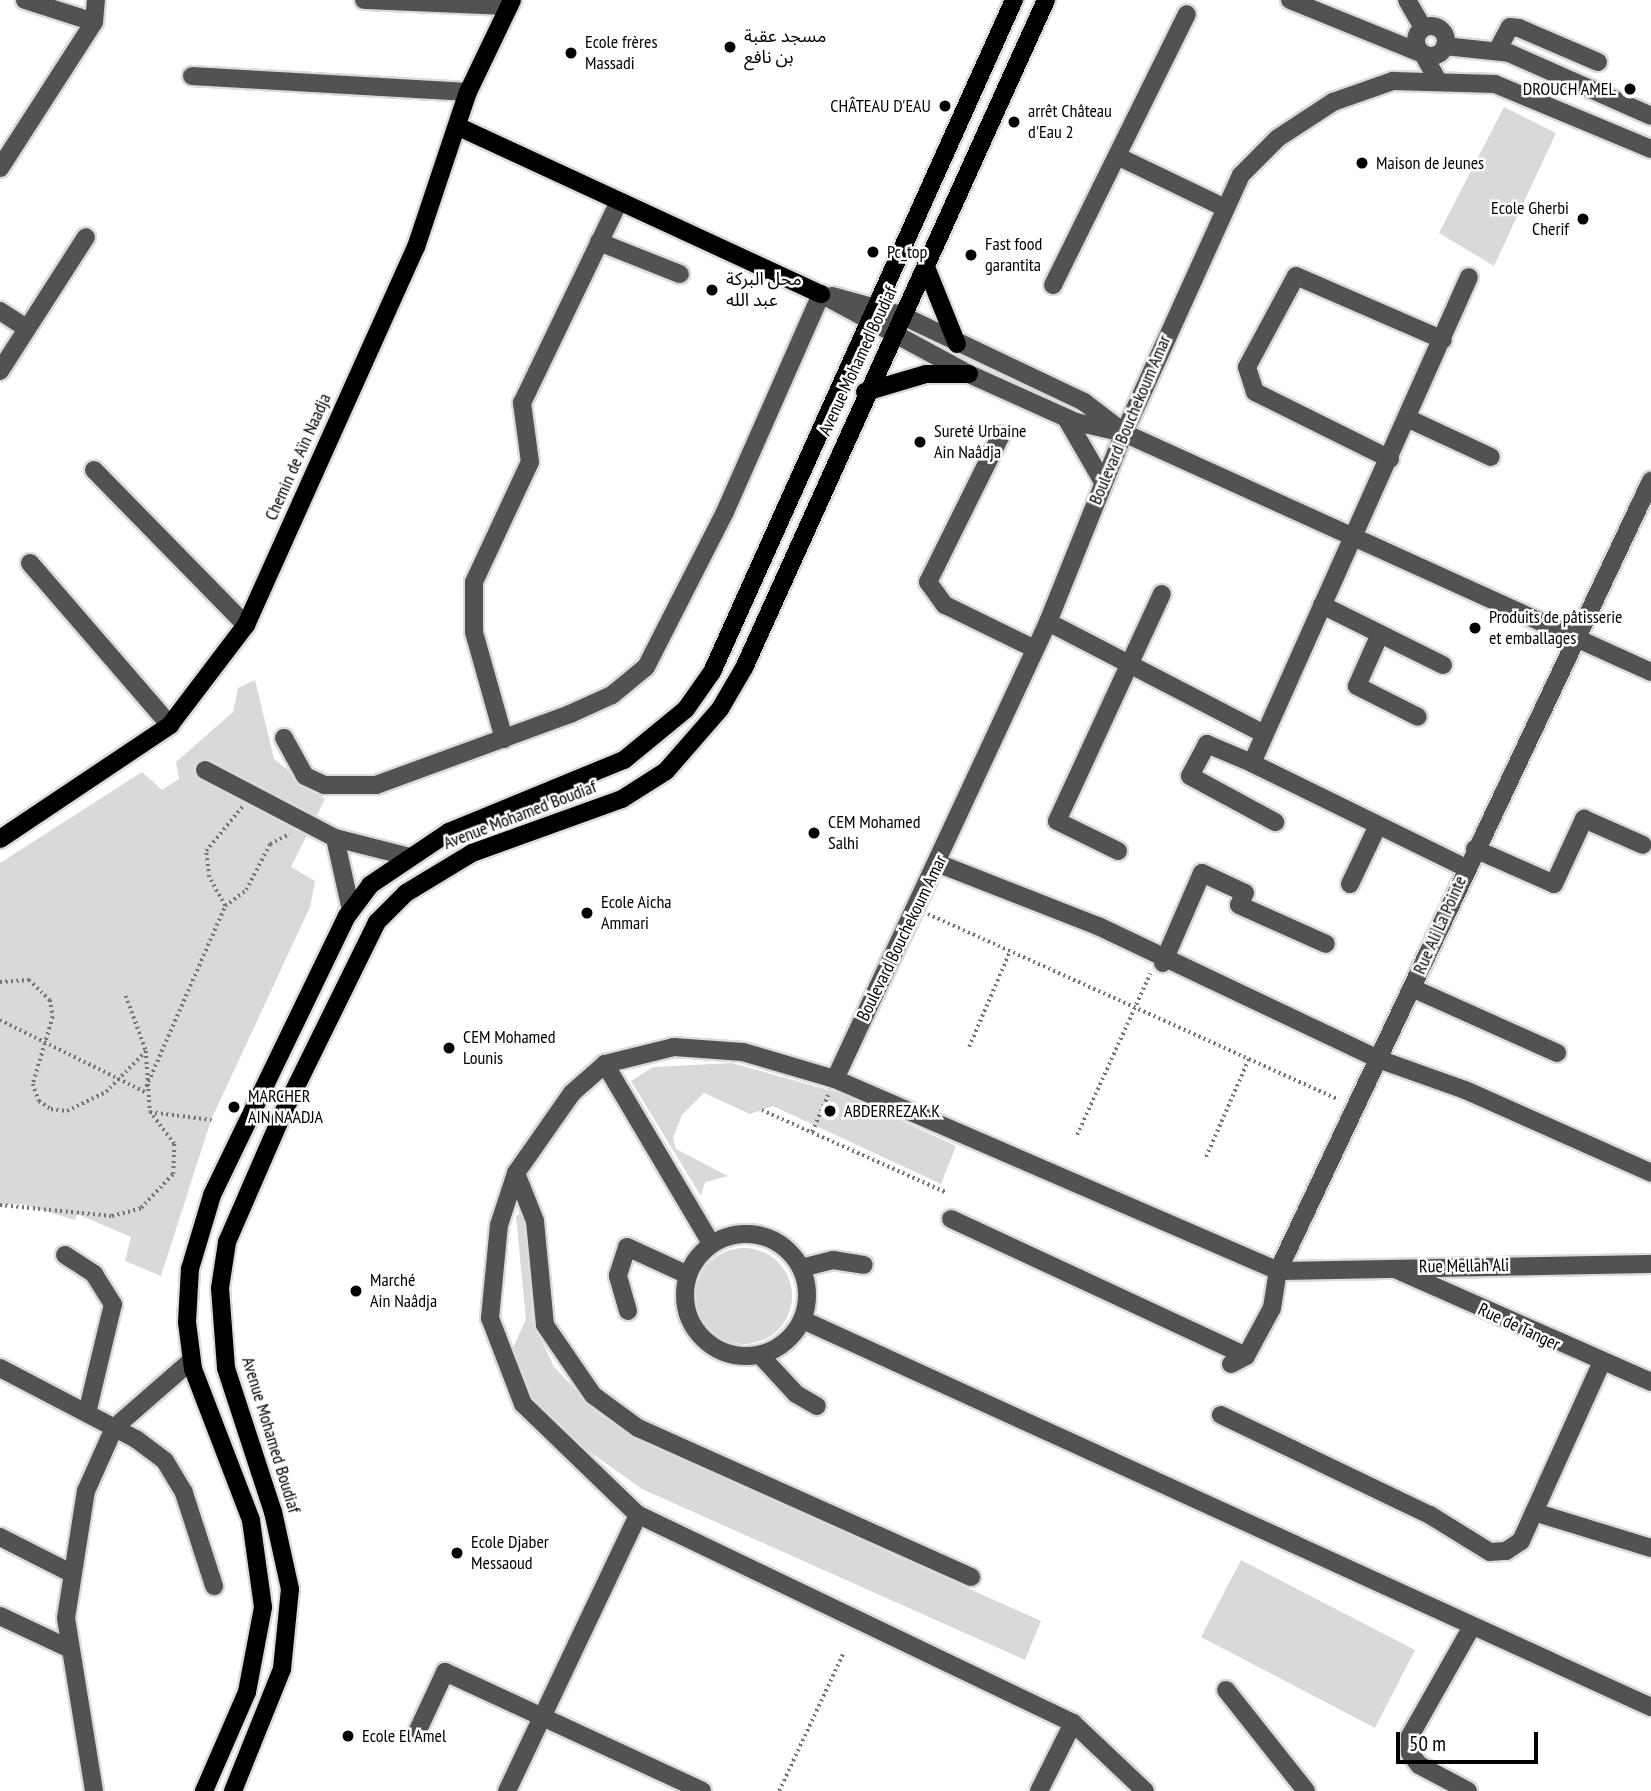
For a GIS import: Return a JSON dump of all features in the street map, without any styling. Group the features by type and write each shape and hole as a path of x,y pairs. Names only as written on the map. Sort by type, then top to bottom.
{"main road":[{"name":"Avenue Mohamed Boudiaf","path":"204,1791 247,1692 263,1607 251,1520 192,1360 190,1269 208,1205 351,910 370,885 449,832 624,760 686,709 712,672 874,304 1014,0"},
{"name":"Avenue Mohamed Boudiaf","path":"233,1791 282,1669 290,1589 273,1512 226,1368 220,1287 227,1242 283,1113 377,922 406,893 472,853 622,799 666,771 720,709 744,668 865,392 926,267 1046,0"},
{"name":"Chemin de Aïn Naadja","path":"0,839 170,725 246,625 416,247 459,127 468,92 510,3"},
{"path":"459,127 821,294"},
{"path":"926,267 937,308 957,344"},
{"path":"865,392 915,376 969,374"}],"street":[{"path":"25,0 94,22"},
{"path":"0,168 94,22 96,0"},
{"path":"364,0 510,3"},
{"path":"1290,0 1423,54 1433,56 1445,46 1497,51 1651,116"},
{"path":"1407,0 1423,28"},
{"path":"1054,285 1186,14"},
{"path":"1497,51 1510,27 1519,28 1598,62"},
{"path":"1423,28 1416,41 1437,79"},
{"path":"1423,28 1442,31 1445,46"},
{"path":"192,76 468,92"},
{"name":"Boulevard Bouchekoum Amar","path":"835,1079 1048,622 1124,433 1223,207 1241,175 1278,138 1333,102 1393,80 1437,79 1524,93 1651,149"},
{"path":"1117,156 1223,207"},
{"path":"504,739 474,632 474,582 530,462 522,402 619,201"},
{"path":"0,371 86,237"},
{"path":"599,242 680,274"},
{"path":"1390,459 1255,392 1247,367 1296,276 1443,340"},
{"path":"1252,763 1351,540 1409,419 1469,277"},
{"path":"821,294 874,304 901,316 1084,402 1124,433"},
{"path":"821,294 866,322 969,374 1066,418 1124,433 1351,540 1578,637 1651,672"},
{"path":"284,738 305,776 351,787 376,785 504,739 612,695 646,667 725,513 821,294"},
{"path":"0,311 26,328"},
{"path":"1066,418 1103,482"},
{"path":"1409,419 1491,457"},
{"path":"1001,435 928,582 945,605 1035,649"},
{"path":"94,470 246,625"},
{"name":"Rue Ali La Pointe","path":"951,1219 1239,1360 1272,1308 1278,1271 1651,481"},
{"path":"30,563 170,725"},
{"path":"1118,852 1057,821 1162,594"},
{"path":"1322,605 1443,664"},
{"path":"1048,622 1264,734"},
{"path":"1380,634 1357,686 1418,717"},
{"path":"1275,822 1190,776 1207,744 1252,763 1466,868"},
{"path":"205,770 335,838 410,857"},
{"path":"1475,849 1554,884 1584,819 1643,845"},
{"path":"1350,884 1378,825"},
{"path":"335,838 351,910"},
{"path":"937,863 1098,926 1160,961 1195,970 1378,1059 1465,1090 1651,1173"},
{"path":"1160,961 1202,873 1245,893 1239,905 1326,944"},
{"path":"1412,988 1557,1053"},
{"path":"1145,1791 1073,1723 638,1515 523,1404 503,1361 490,1318 492,1273 516,1173 572,1093 605,1064 674,1047 743,1052 835,1079 1278,1271"},
{"path":"605,1064 711,1243"},
{"path":"516,1173 535,1221 545,1325 593,1395 638,1428 971,1577"},
{"path":"748,1234 773,1240 801,1268 807,1303 803,1320 783,1345 760,1355 731,1355 699,1335 684,1298 688,1275 711,1243 748,1234"},
{"path":"628,1311 618,1275 627,1247 688,1275"},
{"path":"65,1255 94,1274 113,1304 87,1413"},
{"path":"801,1268 832,1259 864,1265"},
{"name":"Rue Mellah Ali","path":"1278,1271 1390,1266 1651,1264"},
{"name":"Rue de Tanger","path":"1390,1266 1601,1364 1651,1382"},
{"path":"803,1320 1470,1630 1651,1707"},
{"path":"760,1355 796,1394 817,1406"},
{"path":"94,1791 68,1648 71,1573 86,1491 114,1428 192,1360"},
{"path":"1221,1415 1430,1515 1490,1552 1521,1541 1601,1364"},
{"path":"0,1368 151,1449 176,1476 214,1586"},
{"path":"1534,1512 1651,1548"},
{"path":"507,1791 539,1717 638,1515"},
{"path":"0,1537 71,1573"},
{"path":"0,1616 68,1648"},
{"path":"1468,1791 1419,1765 1410,1753 1410,1736 1470,1630"},
{"path":"418,1730 446,1672 702,1791"},
{"path":"1226,1690 1306,1791"},
{"path":"1039,1791 1073,1723"}],"path":[{"path":"225,906 209,877 206,851 253,795"},
{"path":"146,1087 225,906 246,890 270,844 297,832 303,821"},
{"path":"914,908 1357,1108"},
{"path":"969,1047 1010,951"},
{"path":"1077,1135 1160,961"},
{"path":"0,982 29,980 50,1000 53,1017 33,1084 39,1101 51,1109 87,1104 146,1051"},
{"path":"0,1205 112,1216 141,1209 173,1174 174,1144 150,1112 146,1087 146,1051 126,996"},
{"path":"0,1020 147,1093"},
{"path":"1206,1157 1249,1058"},
{"path":"812,1132 835,1079"},
{"path":"762,1110 945,1192"},
{"path":"150,1112 211,1121"},
{"path":"779,1791 843,1654"}],"shaded area":[{"path":"1504,107 1556,133 1494,266 1439,233"},
{"path":"255,680 274,759 325,799 291,867 315,881 310,907 211,1120 161,1276 125,1261 131,1237 77,1214 75,1220 21,1204 0,1205 0,863 142,772 162,790 179,779 176,762 233,712 238,688"},
{"path":"732,1063 843,1094 956,1146 941,1184 773,1106 750,1114 704,1093 682,1115 673,1138 676,1149 728,1176 705,1182 701,1196 631,1081 653,1067"},
{"path":"524,1211 533,1322 554,1367 599,1414 634,1438 1041,1621 1025,1660 642,1489 562,1432 530,1395 512,1350 526,1319 516,1216"},
{"path":"744,1248 762,1252 778,1262 788,1278 792,1296 788,1314 778,1330 762,1340 744,1344 726,1340 710,1330 700,1314 696,1296 700,1278 710,1262 726,1252"},
{"path":"1241,1560 1415,1650 1375,1728 1201,1637"}],"place":[{"name":"مسجد عقبة بن نافع","path":"730,47"},
{"name":"Ecole frères Massadi","path":"571,53"},
{"name":"DROUCH AMEL","path":"1630,89"},
{"name":"CHÂTEAU D'EAU","path":"945,106"},
{"name":"arrêt Château d'Eau 2","path":"1014,122"},
{"name":"Maison de Jeunes","path":"1362,163"},
{"name":"Ecole Gherbi Cherif","path":"1583,219"},
{"name":"Pc_top","path":"873,252"},
{"name":"Fast food garantita","path":"971,255"},
{"name":"محل البركة عبد الله","path":"712,290"},
{"name":"Sureté Urbaine Ain Naâdja","path":"920,442"},
{"name":"Produits de pâtisserie et emballages","path":"1475,628"},
{"name":"CEM Mohamed Salhi","path":"814,833"},
{"name":"Ecole Aicha Ammari","path":"587,913"},
{"name":"CEM Mohamed Lounis","path":"449,1048"},
{"name":"MARCHER AIN NAADJA","path":"234,1107"},
{"name":"ABDERREZAK.K","path":"830,1111"},
{"name":"Marché Ain Naâdja","path":"356,1291"},
{"name":"Ecole Djaber Messaoud","path":"457,1553"},
{"name":"Ecole El Amel","path":"348,1736"}]}
